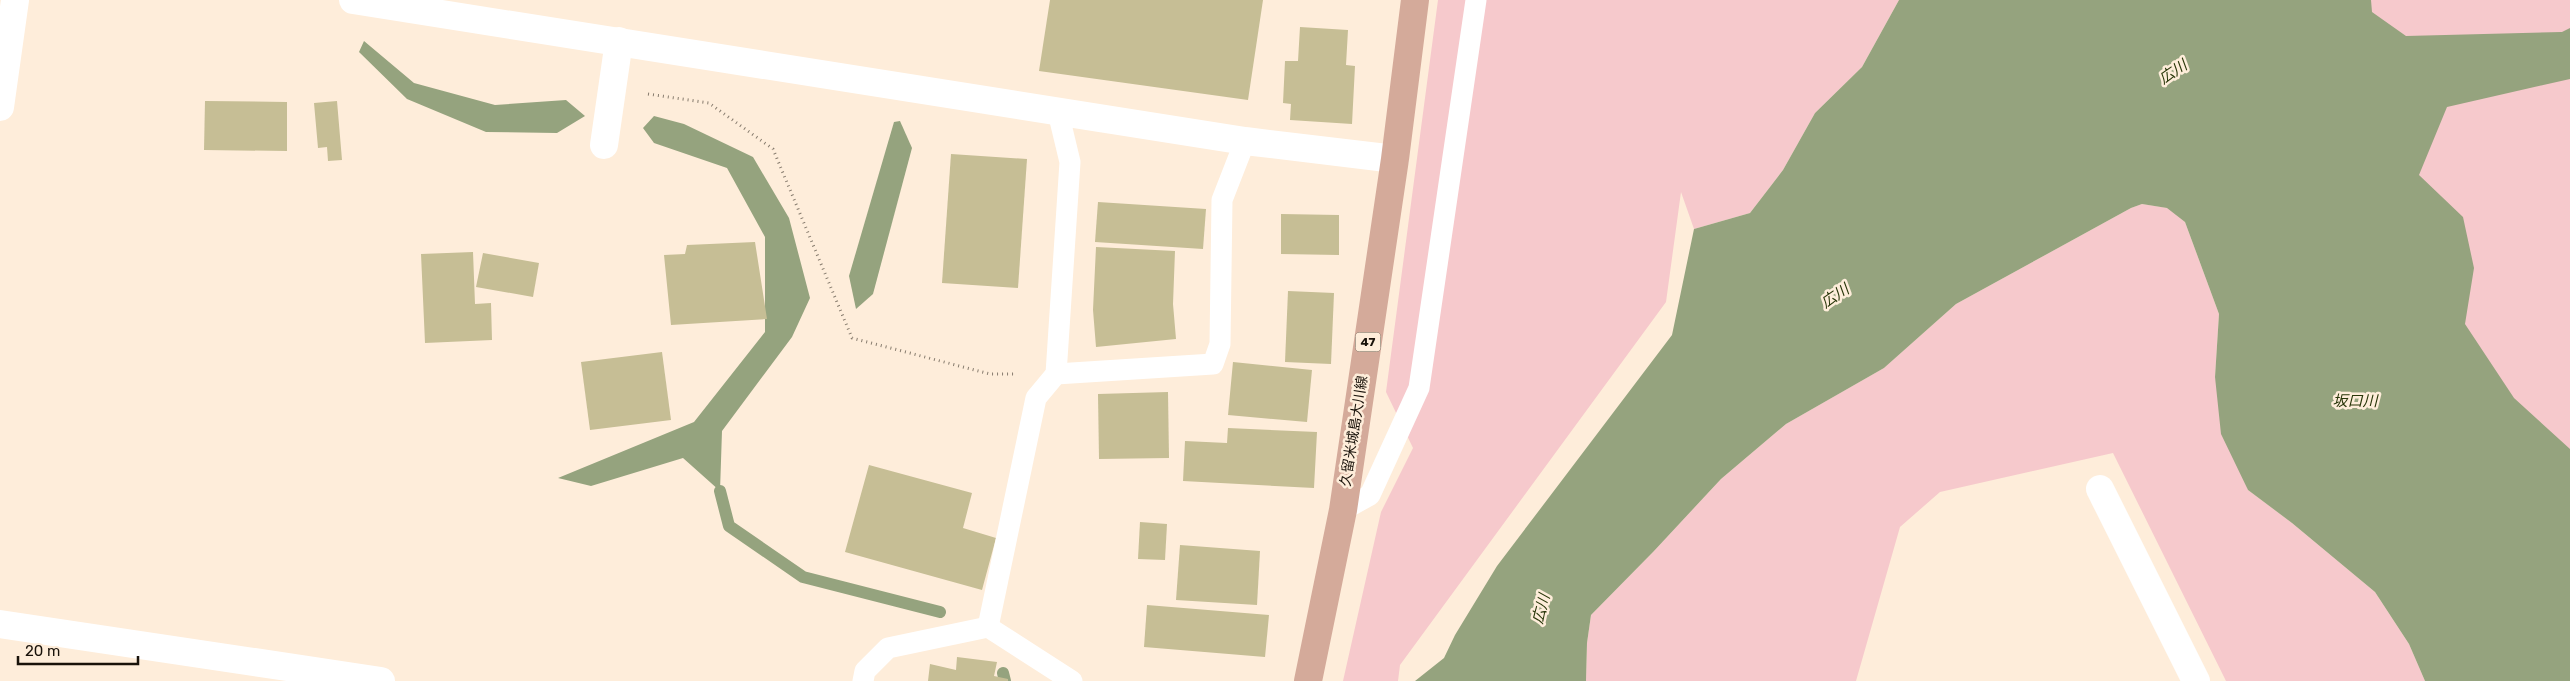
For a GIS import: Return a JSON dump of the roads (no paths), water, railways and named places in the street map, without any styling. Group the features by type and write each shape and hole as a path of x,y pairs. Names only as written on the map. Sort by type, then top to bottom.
{"main road":[{"name":"久留米城島大川線","path":"1308,681 1343,510 1395,159 1415,0"}],"street":[{"path":"0,107 16,0"},
{"path":"353,0 1245,142 1395,159"},
{"path":"604,145 619,41"},
{"path":"2100,489 2196,681"},
{"path":"0,624 381,681"}],"lane":[{"path":"1343,510 1370,495 1419,388 1476,0"},
{"path":"988,627 1036,398 1056,374 1070,162 1058,112"},
{"path":"1056,374 1213,364 1220,344 1222,200 1245,142"},
{"path":"863,681 866,671 888,648 988,627 1072,681"}],"water":[{"path":"1899,0 2371,0 2372,12 2406,36 2562,32 2570,28 2570,79 2447,107 2419,175 2463,217 2474,268 2465,324 2514,398 2570,449 2570,681 2425,681 2409,644 2375,592 2292,523 2248,490 2221,434 2215,377 2219,314 2185,222 2167,208 2142,204 2131,208 1956,304 1884,368 1786,424 1721,479 1591,615 1587,643 1586,681 1415,681 1444,658 1455,635 1497,566 1672,335 1694,229 1750,213 1783,170 1815,113 1862,67"},
{"path":"364,41 414,83 495,105 566,100 585,116 557,133 486,132 407,99 359,52"},
{"path":"654,116 684,124 753,157 789,218 810,298 792,337 722,431 720,491 683,458 591,486 558,478 694,422 765,332 765,237 727,168 654,143 643,128"},
{"path":"900,121 912,148 873,294 856,309 849,276 894,122"}],"waterway":[{"path":"720,491 729,526 803,577 940,612"},
{"path":"1003,673 1005,681"}],"water label":[{"name":"広川","path":"2173,72"},
{"name":"広川","path":"1835,296"},
{"name":"坂口川","path":"2355,401"},
{"name":"広川","path":"1541,609"}]}
